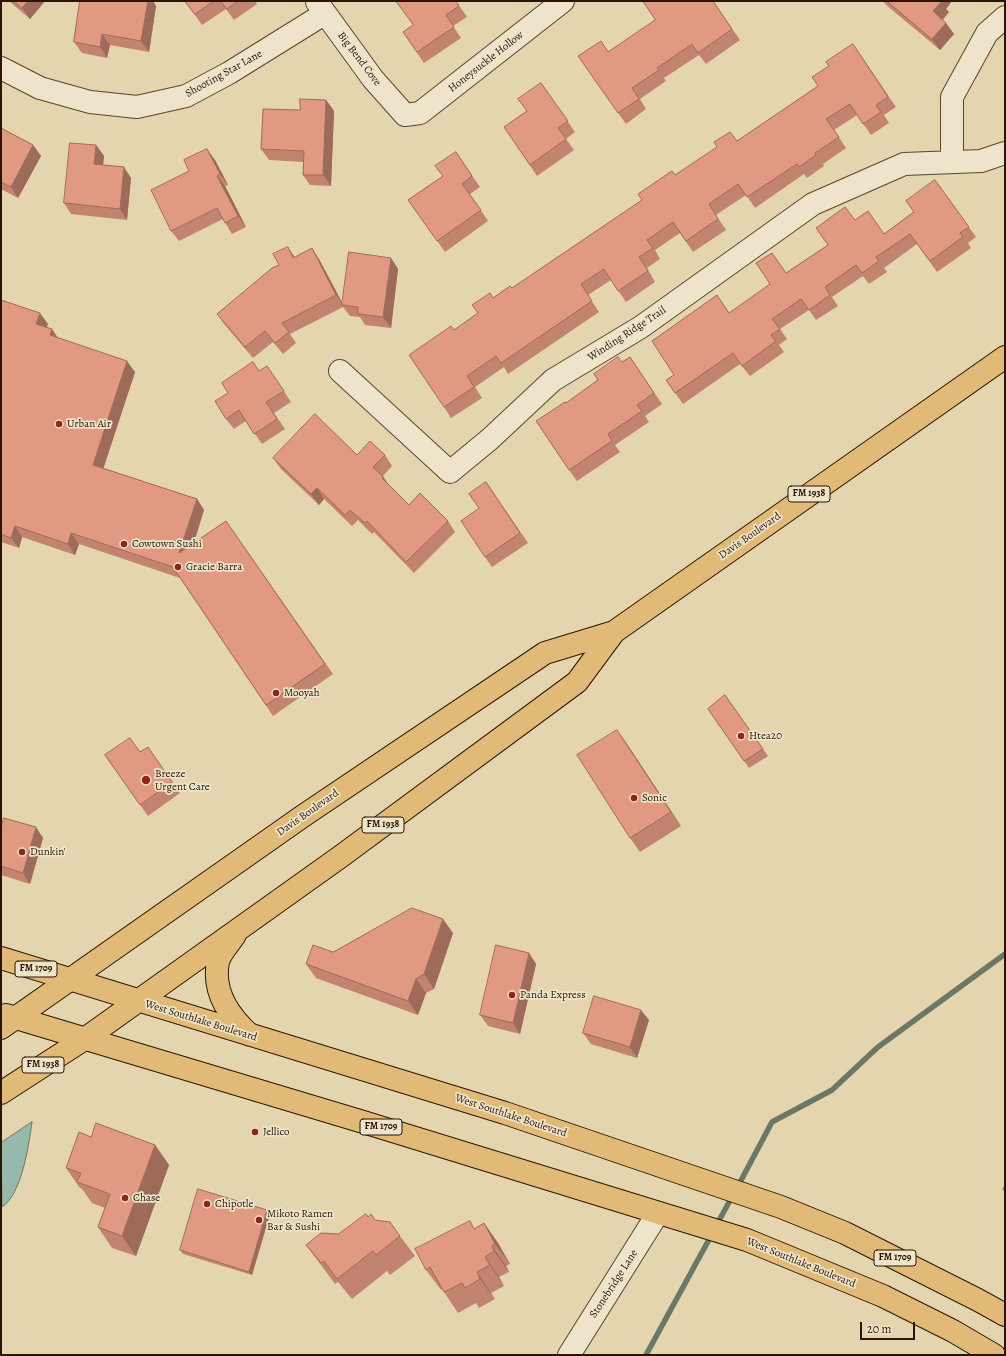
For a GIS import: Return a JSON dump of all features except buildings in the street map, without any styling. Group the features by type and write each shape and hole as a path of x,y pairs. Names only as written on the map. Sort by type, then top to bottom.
{"main road":[{"name":"Davis Boulevard","path":"6,1020 71,979 310,812 545,653 614,632 1005,357"},
{"name":"Davis Boulevard","path":"86,1038 340,857 577,682 614,632"},
{"path":"240,927 219,961 217,982 223,1003 235,1021 251,1036"},
{"name":"West Southlake Boulevard","path":"1,958 251,1036 505,1112 781,1207 845,1233 1005,1315"},
{"name":"West Southlake Boulevard","path":"6,1020 86,1038 747,1240 883,1296 952,1331 994,1355"},
{"name":"FM 1938","path":"1,1093 86,1038"}],"street":[{"name":"Honeysuckle Hollow","path":"405,115 420,113 564,1"},
{"name":"Big Bend Cove","path":"320,8 391,102 405,115"},
{"name":"Shooting Star Lane","path":"1,68 40,88 90,102 137,107 186,96 229,73 320,8"},
{"path":"952,162 952,97 987,33 1005,17"},
{"name":"Winding Ridge Trail","path":"340,372 450,472 490,439 553,380 641,327 813,204 904,164 981,161 1005,153"},
{"name":"Stonebridge Lane","path":"569,1355 667,1216"}],"shaded area":[{"path":"32,1122 29,1143 19,1180 9,1201 2,1207 1,1143"}],"waterway":[{"path":"737,1188 772,1122 832,1090 878,1047 1005,954"},
{"path":"716,1226 733,1195"},
{"path":"646,1355 712,1234"}],"place":[{"name":"Urban Air","path":"59,424"},
{"name":"Cowtown Sushi","path":"124,544"},
{"name":"Gracie Barra","path":"178,567"},
{"name":"Mooyah","path":"276,693"},
{"name":"Htea20","path":"741,736"},
{"name":"Breeze Urgent Care","path":"146,780"},
{"name":"Sonic","path":"634,798"},
{"name":"Dunkin'","path":"22,852"},
{"name":"Panda Express","path":"512,995"},
{"name":"Jellico","path":"255,1132"},
{"name":"Chase","path":"125,1198"},
{"name":"Chipotle","path":"207,1204"},
{"name":"Mikoto Ramen Bar & Sushi","path":"259,1220"}]}
